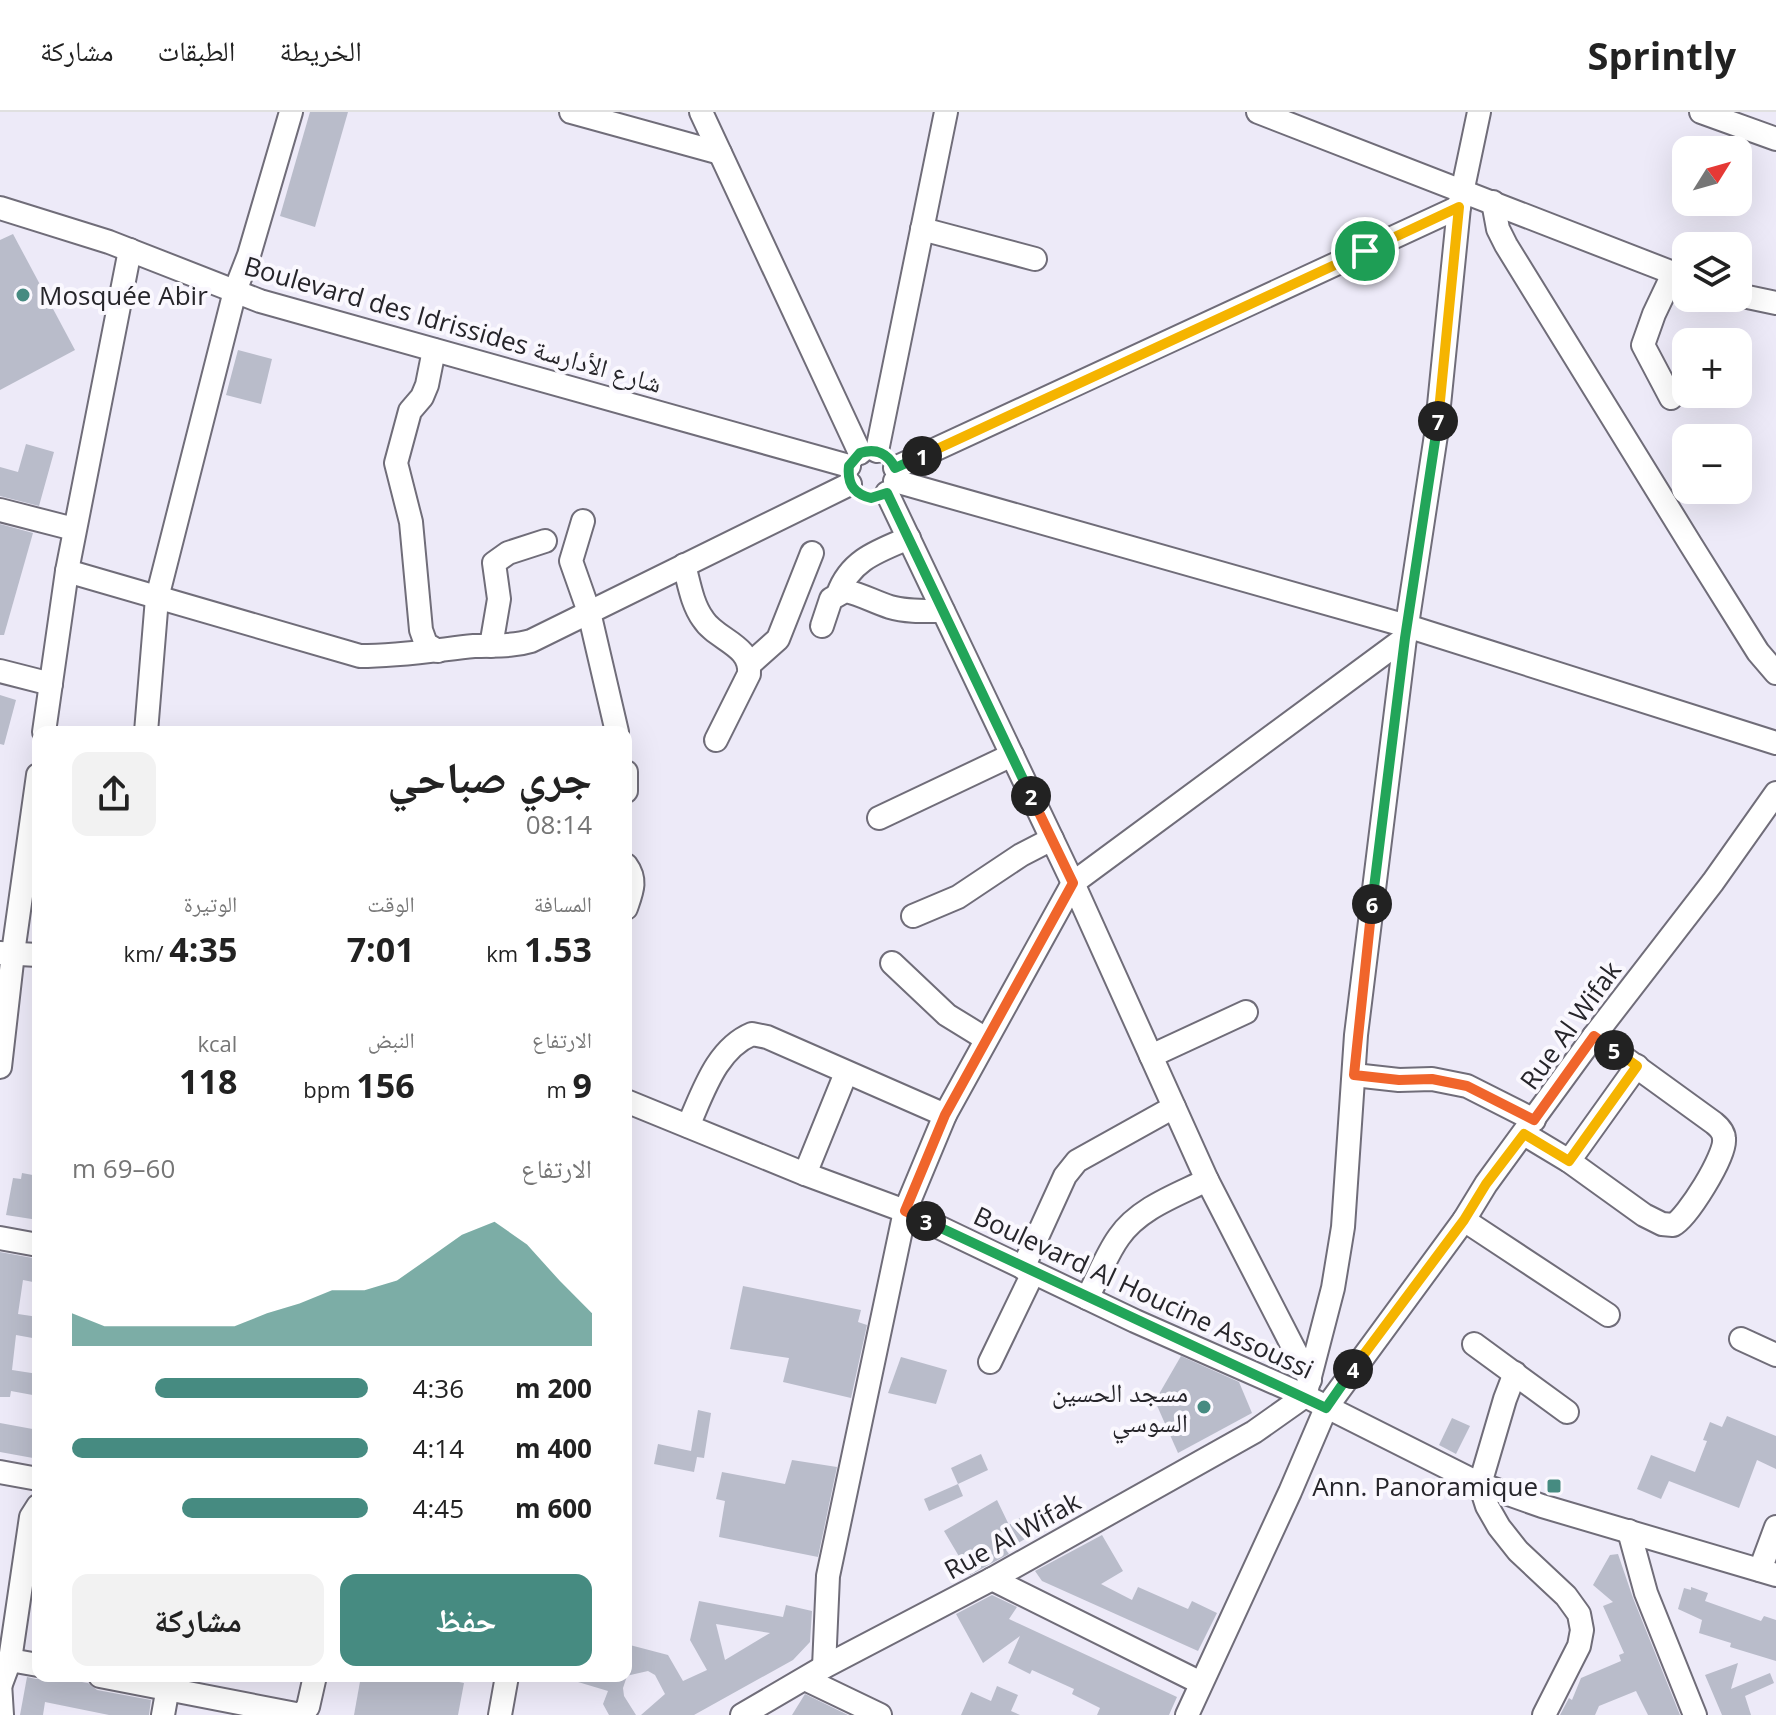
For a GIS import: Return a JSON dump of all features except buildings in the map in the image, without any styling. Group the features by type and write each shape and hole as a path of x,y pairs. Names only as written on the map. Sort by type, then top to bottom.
{"street":[{"path":"146,726 157,598 235,291 249,255 291,112"},
{"path":"571,112 720,153"},
{"path":"701,112 859,464"},
{"path":"859,464 922,229 946,112"},
{"path":"1258,112 1461,199 1493,202 1672,273"},
{"path":"1307,1388 1339,1258 1356,1035 1406,632 1436,435 1461,199 1479,112"},
{"path":"1701,112 1776,139"},
{"path":"892,481 1461,199"},
{"path":"1493,202 1498,229 1506,245 1758,652 1776,673"},
{"name":"Boulevard des Idrissides شارع الأدارسة","path":"0,208 130,250 260,301 859,464 855,491 871,498 892,481"},
{"path":"922,229 1035,259"},
{"path":"45,726 74,529 130,250"},
{"path":"1671,398 1643,345 1654,314 1672,288"},
{"path":"1752,298 1776,303"},
{"path":"434,350 427,385 410,411 396,463 411,522 421,630 426,644 438,651"},
{"path":"67,571 360,656 514,646 531,641 684,565 859,464 891,461 892,481 909,538 1307,1388"},
{"path":"892,481 1776,743"},
{"path":"0,510 74,529"},
{"path":"583,521 571,561 589,612 616,726"},
{"path":"838,594 844,578 866,556 909,538"},
{"path":"491,646 499,599 494,563 508,553 545,541"},
{"path":"750,664 778,639 812,553"},
{"path":"684,565 702,619 742,651 750,664 749,674 716,740"},
{"path":"822,626 831,599 845,591 908,611 943,611"},
{"path":"880,1715 814,1673 828,1576 905,1211 945,1115 1073,883 1406,632"},
{"path":"0,671 51,684"},
{"path":"879,818 1012,755"},
{"name":"Rue Al Wifak","path":"1187,1715 1285,1505 1326,1408 1594,1036 1713,882 1776,793"},
{"path":"0,1067 6,953 32,808"},
{"path":"913,916 958,897 1021,855 1052,839"},
{"path":"6,953 32,955"},
{"path":"892,963 947,1015 986,1039"},
{"path":"1151,1056 1246,1012"},
{"path":"688,1126 708,1080 729,1049 752,1034 767,1037 945,1115"},
{"path":"1354,1075 1399,1080 1432,1079 1467,1086 1529,1127 1569,1161 1655,1221 1673,1225 1686,1215 1719,1157 1725,1138 1714,1123 1594,1036"},
{"path":"1569,1161 1637,1066"},
{"path":"805,1174 846,1073"},
{"name":"Boulevard Al Houcine Assoussi","path":"632,1107 905,1211 1087,1298 1307,1388 1326,1408 1480,1484 1542,1506 1768,1573"},
{"path":"990,1362 1065,1176 1077,1161 1174,1107"},
{"path":"1087,1298 1119,1237 1134,1220 1207,1180"},
{"path":"1464,1220 1608,1315"},
{"path":"0,1238 32,1244"},
{"path":"1741,1339 1776,1355"},
{"path":"1474,1344 1567,1412"},
{"path":"1515,1373 1480,1484 1487,1506 1508,1539 1566,1596 1579,1614 1582,1630 1579,1646 1544,1715"},
{"name":"Rue Al Wifak","path":"742,1715 1254,1432 1307,1388"},
{"path":"0,1472 32,1478"},
{"path":"2,1715 0,1684 10,1660 31,1561 32,1515"},
{"path":"1768,1573 1776,1527"},
{"path":"1629,1531 1646,1593 1695,1715"},
{"path":"992,1579 1201,1683"},
{"path":"10,1660 32,1664"},
{"path":"163,1715 169,1682 301,1715 308,1707 314,1682"},
{"path":"500,1715 506,1682"}],"place":[{"name":"Mosquée Abir","path":"23,295"},
{"name":"مسجد الحسين السوسي","path":"1204,1407"},
{"name":"Ann. Panoramique","path":"1554,1486"}],"route":[{"path":"1459,207 1436,435 1405,638 1356,1035 1354,1075 1399,1080 1432,1079 1467,1086 1534,1120 1594,1036 1637,1066 1569,1161 1524,1134 1326,1408 905,1211 945,1115 1073,883 887,493 871,498 862,496 850,484 848,475 849,466 860,453 877,451 885,455 895,468 1365,251 1459,207"}]}
